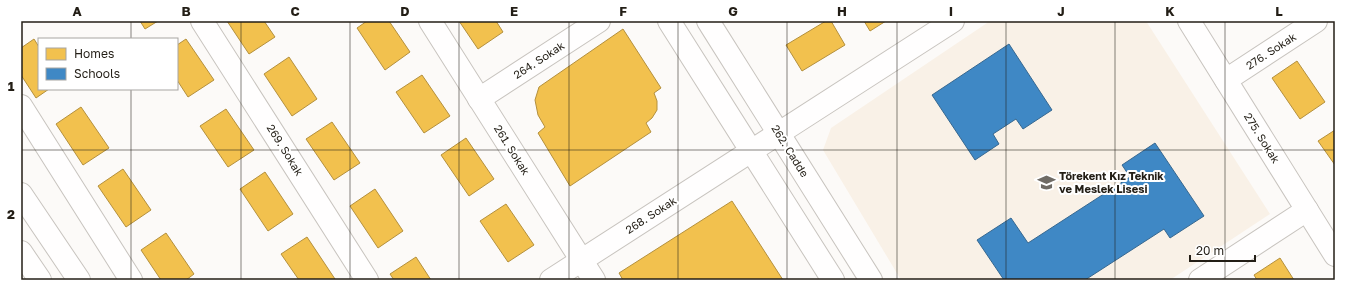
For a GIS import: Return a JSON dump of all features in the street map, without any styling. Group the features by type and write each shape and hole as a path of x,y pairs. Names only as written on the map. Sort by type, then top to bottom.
{"street":[{"name":"269. Sokak","path":"202,21 367,280"},
{"name":"261. Sokak","path":"430,21 594,280"},
{"name":"264. Sokak","path":"479,98 599,21"},
{"path":"670,21 833,280"},
{"name":"262. Cadde","path":"708,21 871,280"},
{"path":"779,133 953,21"},
{"name":"275. Sokak","path":"1189,21 1335,255"},
{"name":"276. Sokak","path":"1226,80 1316,21"},
{"path":"21,106 131,280"},
{"name":"268. Sokak","path":"551,280 779,133"},
{"path":"21,194 79,280"},
{"path":"1200,280 1307,210"},
{"path":"21,252 40,280"}],"shaded area":[{"name":"Törekent Kız Teknik ve Meslek Lisesi","path":"990,21 1146,21 1270,214 1170,280 901,280 823,150 831,128"}],"building: Homes":[{"path":"140,21 158,21 145,29"},
{"path":"227,21 264,21 275,37 249,54"},
{"path":"367,21 389,21 410,52 385,70 357,28"},
{"path":"459,21 496,21 503,32 478,49"},
{"path":"826,21 831,21 845,45 802,71 786,45"},
{"path":"864,21 886,21 870,31"},
{"path":"623,29 661,88 654,93 657,101 657,110 652,118 646,123 651,132 570,186 538,133 545,127 538,115 535,100 539,87"},
{"path":"34,39 38,45 38,90 48,90 36,98 21,75 21,48"},
{"path":"186,39 214,80 188,97 178,82 178,44"},
{"path":"289,57 317,99 292,116 264,74"},
{"path":"1297,61 1325,102 1300,119 1272,78"},
{"path":"422,75 450,116 424,133 396,92"},
{"path":"81,107 109,148 83,165 56,124"},
{"path":"226,109 254,150 228,167 200,126"},
{"path":"332,122 360,163 334,180 306,139"},
{"path":"1335,130 1335,165 1318,141"},
{"path":"466,138 494,179 469,196 441,155"},
{"path":"123,169 151,210 126,227 98,186"},
{"path":"265,172 293,214 268,231 240,189"},
{"path":"375,189 403,231 378,248 350,206"},
{"path":"732,201 783,280 623,280 619,273"},
{"path":"506,204 534,245 508,262 480,221"},
{"path":"166,233 194,274 186,280 161,280 141,250"},
{"path":"307,237 335,279 299,280 281,254"},
{"path":"416,257 431,280 394,280 390,274"},
{"path":"1280,258 1294,280 1257,280 1254,275"}],"building: Schools":[{"path":"1009,44 1052,110 1023,129 1016,119 993,134 999,144 975,160 932,95"},
{"path":"1155,143 1204,216 1170,238 1164,229 1085,280 1004,280 977,240 1011,218 1028,243 1130,177 1122,165"}],"place":[{"name":"Törekent Kız Teknik ve Meslek Lisesi","path":"1046,182"}]}
